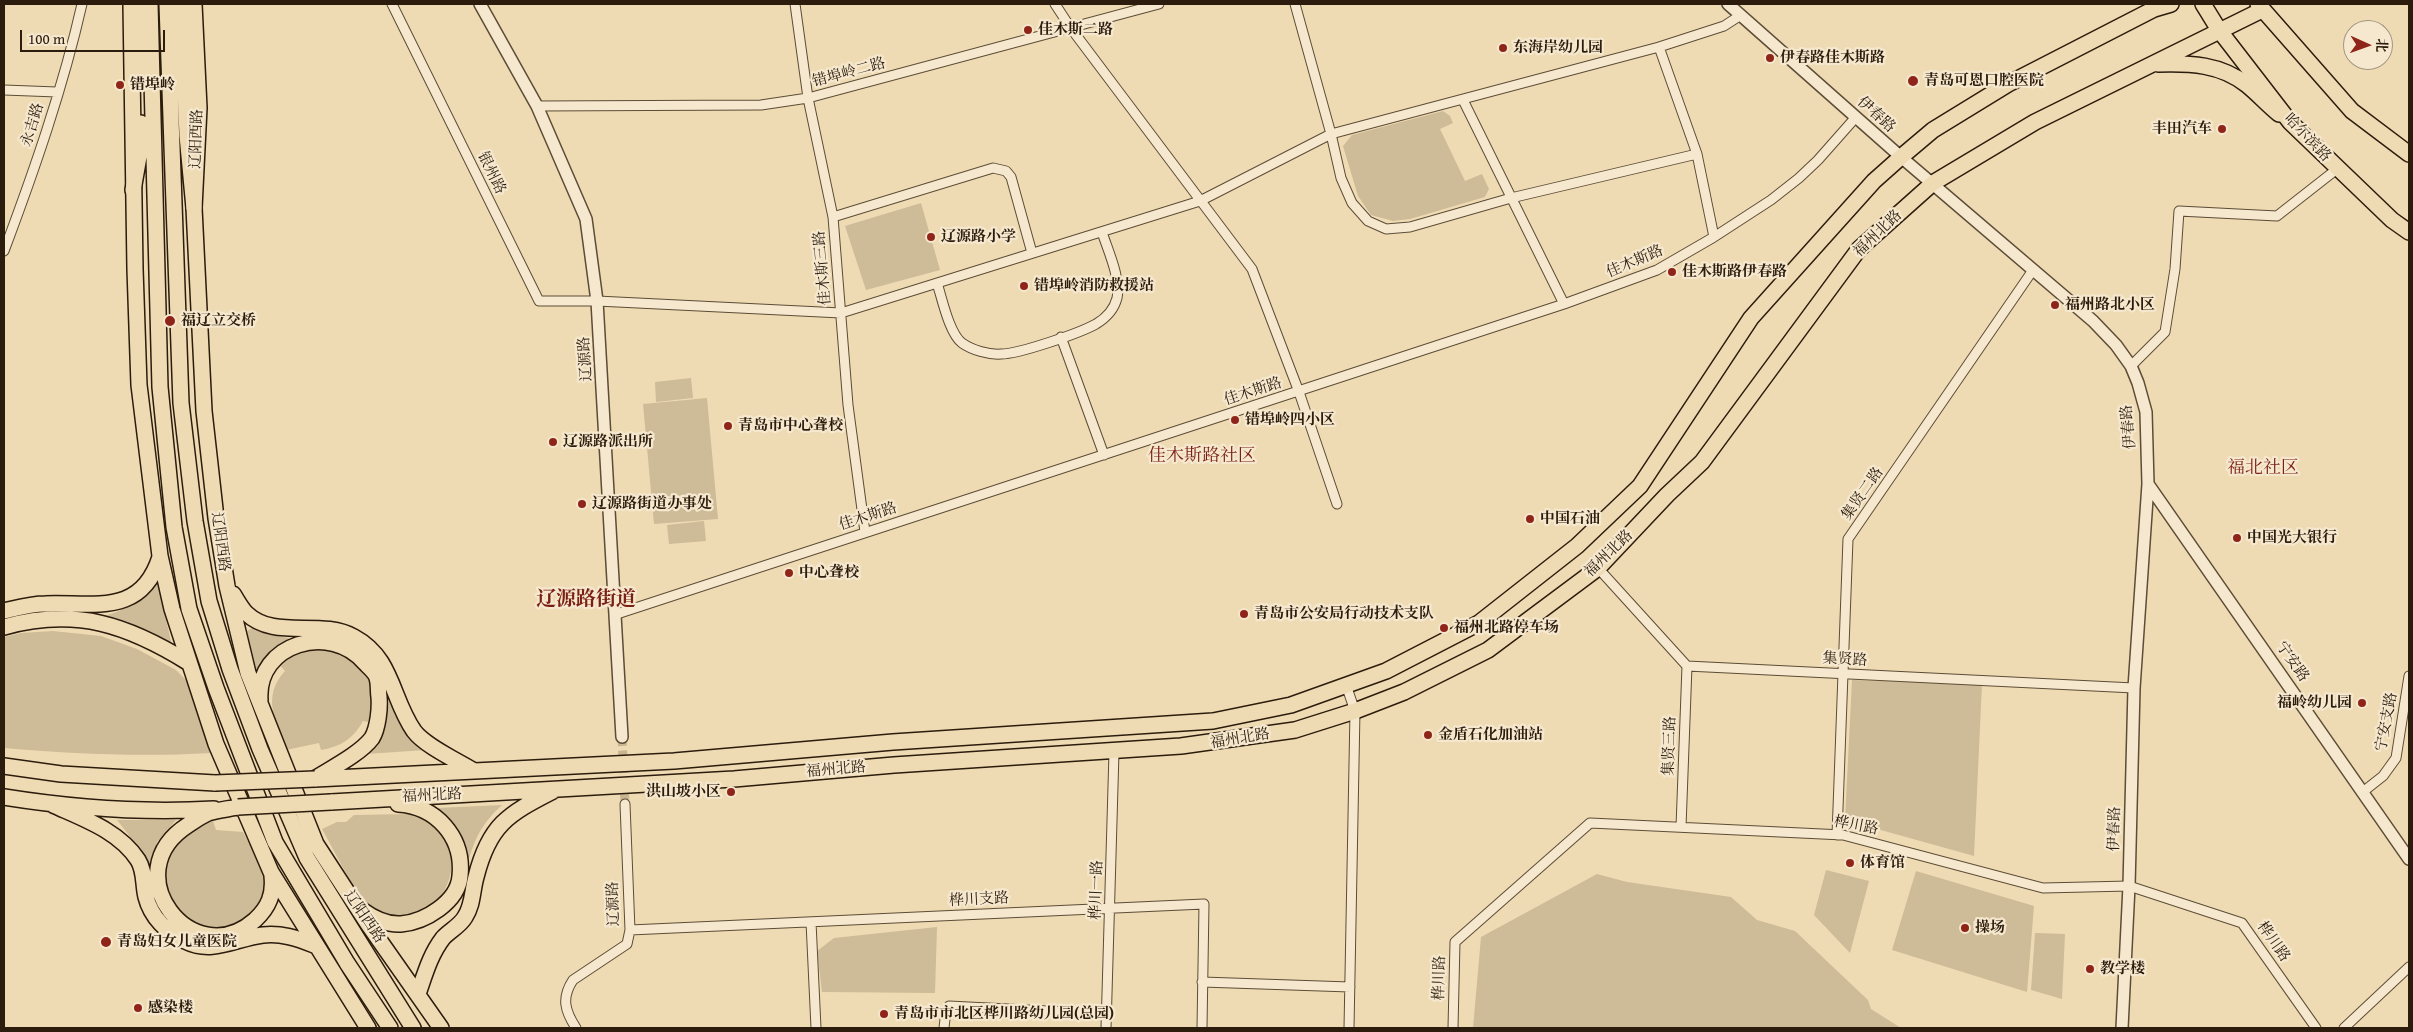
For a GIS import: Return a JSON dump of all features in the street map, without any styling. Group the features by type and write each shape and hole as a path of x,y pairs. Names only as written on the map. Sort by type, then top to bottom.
{"main road":[{"path":"131,4 140,385 160,556 172,609 216,744 271,872 314,945 368,1028"},
{"path":"134,190 142,140 138,4"},
{"path":"150,4 160,387 174,527 189,609 216,688 275,842 347,963 390,1028"},
{"name":"辽阳西路","path":"167,4 181,403 195,521 209,601 240,696 307,858 413,1028"},
{"path":"181,4 187,135 194,208"},
{"name":"辽阳西路","path":"194,4 199,108 194,208 204,411 216,518 227,586 248,673 316,844 441,1028"},
{"name":"福州北路","path":"4,764 22,770 61,774 215,783 315,779 674,761 893,742 1213,720 1291,705 1386,671 1479,623 1591,533 1640,486 1751,318 1874,181 1933,130 2008,84 2156,6 2171,4"},
{"name":"哈尔滨路","path":"2203,4 2219,30 2290,122 2392,220 2409,232"},
{"path":"2264,6 2352,111 2409,154"},
{"name":"福州北路","path":"4,798 53,805 182,810 734,779 894,765 1114,752 1219,742 1295,730 1355,711 1404,692 1488,650 1598,568 1667,495 1702,462 1859,249 1933,183 2035,122 2152,65 2264,6"},
{"path":"2152,65 2183,63 2220,69 2248,86 2290,122"},
{"path":"4,611 44,604 92,606 128,599 155,574 160,556"},
{"path":"227,586 245,612 258,622 268,626 292,629 333,629 353,636 374,650 390,678 402,710 416,733 474,771"},
{"path":"4,627 54,617 96,622 145,637 189,663"},
{"path":"260,704 259,687 275,656 300,643 330,642 346,648 359,656 377,677 380,707 372,737 348,758 315,779"},
{"path":"418,994 430,959 444,937 464,918 468,911 482,852 497,828 515,811 559,788"},
{"path":"331,802 412,805 440,820 458,844 460,877 449,900 425,918 400,924 375,920 355,904"},
{"path":"53,805 99,826 132,852 140,863 146,898 155,916 170,932 186,942 199,946 223,946 260,936 282,935 314,945"},
{"path":"238,807 207,814 177,832 168,843 161,855 158,868 157,879 162,901 168,911 188,928 214,936 224,936 240,930 260,915 272,898 271,872"}],"street":[{"name":"永吉路","path":"4,251 32,178 82,4"},
{"name":"银州路","path":"392,4 539,301 597,301"},
{"name":"辽源路","path":"480,4 537,106 586,220 597,301 617,614 622,737"},
{"name":"佳木斯三路","path":"795,4 808,98 833,217 848,405 865,532"},
{"path":"1054,4 1070,28 1252,269 1299,392 1337,504"},
{"name":"错埠岭二路","path":"537,106 761,105 808,98 1159,4"},
{"path":"1295,4 1331,134 1341,178 1352,203 1368,221 1386,229 1410,227 1511,198 1697,154"},
{"name":"伊春路","path":"1728,4 1901,157 2094,321 2116,345 2130,366 2138,383 2146,412 2148,484 2134,688 2129,886 2122,1028"},
{"path":"597,301 841,313 1200,201 1331,134 1659,47 1724,26 1741,15"},
{"path":"1659,47 1697,154 1714,237"},
{"path":"4,90 57,92"},
{"path":"1463,100 1564,304"},
{"name":"佳木斯路","path":"617,614 1299,392 1564,304 1658,270 1772,200 1818,160 1856,117"},
{"path":"833,217 993,168 1006,171 1012,178 1032,253"},
{"path":"2130,366 2165,332 2176,269 2179,211 2277,216 2337,169"},
{"path":"937,283 952,330 960,342 974,349 1003,354 1061,337 1095,324 1110,313 1117,297 1115,274 1102,232"},
{"name":"集贤二路","path":"1837,834 1848,539 2033,270"},
{"path":"1061,337 1104,455"},
{"name":"宁安路","path":"2148,484 2364,791 2409,859"},
{"path":"1598,568 1687,666"},
{"name":"集贤路","path":"1687,666 2134,688"},
{"name":"集贤三路","path":"1681,827 1687,666"},
{"name":"宁安支路","path":"2364,791 2383,776 2396,758 2409,676"},
{"path":"1346,685 1355,711 1349,1028"},
{"name":"桦川一路","path":"1106,1028 1114,752"},
{"name":"辽源路","path":"576,1028 564,1004 567,989 573,980 627,944 630,930 625,804"},
{"name":"桦川路","path":"1453,1028 1455,942 1590,823 1837,834 2043,888 2129,886 2242,923 2316,1028"},
{"name":"桦川支路","path":"630,930 1204,904 1202,1028"},
{"path":"811,922 816,1028"},
{"path":"2344,1028 2409,967"},
{"path":"1202,982 1350,987"},
{"path":"944,1028 946,1010 950,1006 1106,1014"}],"shaded area":[{"path":"1443,111 1450,116 1453,123 1440,129 1465,181 1482,174 1489,189 1485,197 1410,219 1393,221 1371,215 1358,196 1343,146 1352,135"},
{"path":"921,203 940,270 866,290 845,226"},
{"path":"691,378 693,398 656,402 655,382"},
{"path":"707,398 718,519 654,524 643,404"},
{"path":"704,521 706,541 669,544 667,525"},
{"path":"157,581 173,650 92,619 111,614 137,602"},
{"path":"252,628 269,635 290,638 271,651 257,672 247,631"},
{"path":"53,631 101,636 137,649 176,670 189,683 211,753 107,754 4,748 4,637 21,633"},
{"path":"332,648 355,660 367,675 371,690 368,722 363,721 351,737 335,747 321,750 319,743 286,750 275,719 272,700 278,681 285,671 278,663 304,650"},
{"path":"1852,680 1982,684 1974,856 1845,820"},
{"path":"390,696 395,712 403,726 413,739 426,750 366,754 384,731"},
{"path":"502,805 479,833 467,867 458,834 450,821 437,808"},
{"path":"411,814 435,826 446,840 451,856 451,872 446,887 438,900 425,911 410,916 380,916 371,909 355,888 322,829 337,822 346,822 354,815"},
{"path":"117,820 176,820 157,842 148,874 138,847"},
{"path":"213,821 216,830 243,832 267,878 268,888 255,914 224,930 192,926 165,898 166,852 191,828"},
{"path":"1826,870 1869,881 1850,953 1814,915"},
{"name":"操场","path":"1916,871 2034,906 2027,992 1892,950"},
{"path":"1597,874 1627,882 1731,897 1757,920 1795,931 1868,1000 1871,1009 1901,1028 1473,1028 1481,937"},
{"path":"937,927 935,993 822,992 817,951 834,938"},
{"name":"操场","path":"2035,933 2065,934 2062,999 2031,990"}],"tunnel":[{"path":"622,737 625,804"}],"place":[{"name":"佳木斯二路","path":"1028,30"},
{"name":"东海岸幼儿园","path":"1503,48"},
{"name":"伊春路佳木斯路","path":"1770,58"},
{"name":"青岛可恩口腔医院","path":"1913,81"},
{"name":"错埠岭","path":"120,85"},
{"name":"丰田汽车","path":"2222,129"},
{"name":"辽源路小学","path":"931,237"},
{"name":"佳木斯路伊春路","path":"1672,272"},
{"name":"错埠岭消防救援站","path":"1024,286"},
{"name":"福州路北小区","path":"2055,305"},
{"name":"福辽立交桥","path":"170,321"},
{"name":"错埠岭四小区","path":"1235,420"},
{"name":"青岛市中心聋校","path":"728,426"},
{"name":"辽源路派出所","path":"553,442"},
{"name":"辽源路街道办事处","path":"582,504"},
{"name":"中国石油","path":"1530,519"},
{"name":"中国光大银行","path":"2237,538"},
{"name":"中心聋校","path":"789,573"},
{"name":"青岛市公安局行动技术支队","path":"1244,614"},
{"name":"福州北路停车场","path":"1444,628"},
{"name":"福岭幼儿园","path":"2362,703"},
{"name":"金盾石化加油站","path":"1428,735"},
{"name":"洪山坡小区","path":"731,792"},
{"name":"体育馆","path":"1850,863"},
{"name":"操场","path":"1965,928"},
{"name":"青岛妇女儿童医院","path":"106,942"},
{"name":"教学楼","path":"2090,969"},
{"name":"感染楼","path":"138,1008"},
{"name":"青岛市市北区桦川路幼儿园(总园)","path":"884,1014"}],"district":[{"name":"佳木斯路社区","path":"1202,456"},
{"name":"福北社区","path":"2263,468"},
{"name":"辽源路街道","path":"586,600"}]}
